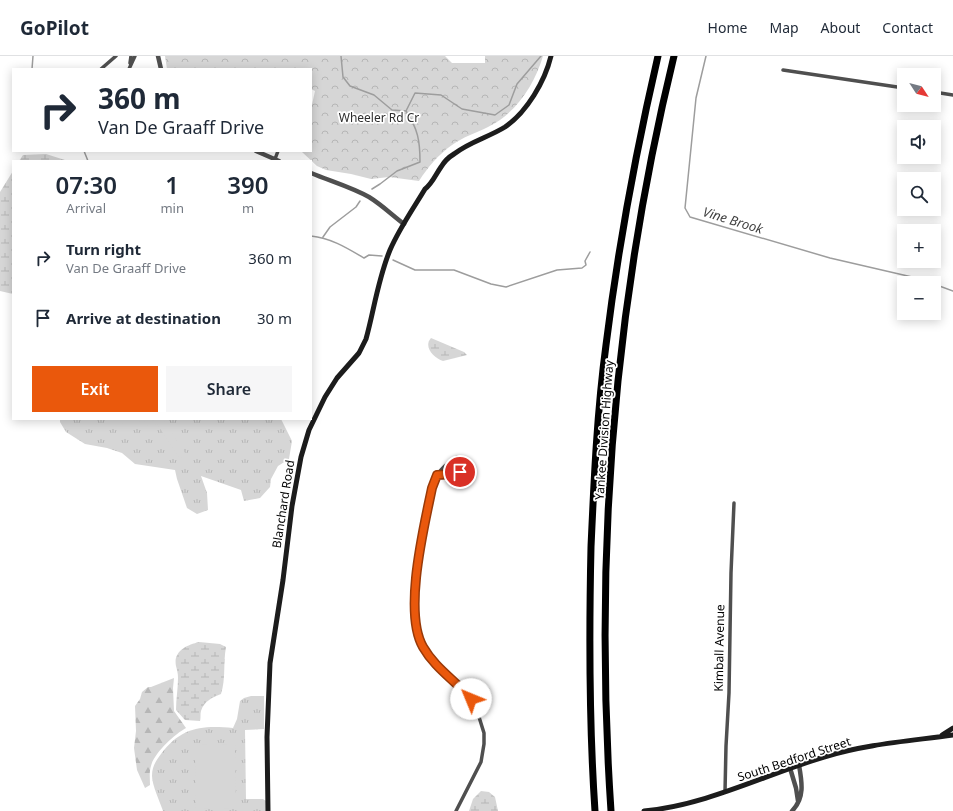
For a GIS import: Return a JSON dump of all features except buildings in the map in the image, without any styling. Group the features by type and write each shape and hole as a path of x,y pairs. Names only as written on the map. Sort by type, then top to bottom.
{"highway":[{"name":"Yankee Division Highway","path":"595,807 589,646 592,522 599,412 606,346 622,236 632,176 658,56"},
{"name":"Yankee Division Highway","path":"611,811 605,680 605,606 609,496 617,392 626,310 640,218 674,56"}],"main road":[{"name":"Blanchard Road","path":"268,811 267,737 270,663 283,580 292,506 302,449 324,397 337,378 354,361 362,348 387,257 395,239 425,189 429,186 441,165 447,159 462,148 506,126 523,110 540,86 545,76 551,56"},
{"path":"938,738 953,728"},
{"name":"South Bedford Street","path":"644,811 684,805 847,750 953,735"}],"street":[{"path":"102,68 116,56"},
{"path":"129,68 131,56"},
{"path":"129,68 135,56"},
{"path":"158,56 161,68"},
{"path":"783,70 897,87"},
{"path":"941,93 953,95"},
{"path":"258,152 277,160"},
{"path":"312,173 360,192 385,208 404,224"},
{"path":"437,475 456,474 460,472 462,458 457,458 448,462 437,475 432,488 416,571 415,610 417,630 420,642 428,656 473,701 482,724 484,736 484,748 481,762 456,811"},
{"name":"Kimball Avenue","path":"725,792 734,504"},
{"path":"792,811 801,796 802,789 799,765"},
{"path":"790,768 796,788 797,804"}],"green space":[{"name":"Wheeler Rd Cr","path":"165,56 445,56 452,63 485,63 485,56 543,56 535,78 523,98 498,121 452,145 442,153 419,181 389,177 371,179 326,170 317,166 302,152 312,152 312,104 315,91 312,90 312,68 167,68"},
{"path":"46,154 65,160 20,160 23,155"},
{"path":"12,173 12,294 0,291 0,192"},
{"path":"431,338 464,352 467,355 443,361 440,360 433,355 429,348 428,345"},
{"path":"60,420 282,420 292,441 289,459 278,466 271,479 270,487 260,498 244,501 241,490 201,476 207,493 208,510 197,514 187,508 175,470 135,464 122,453 107,448 85,444 66,432"},
{"path":"118,420 140,420 139,422 142,422 145,421 144,420 153,420 154,422 156,421 155,420 164,420 185,453 185,456 182,458 179,457 157,424 140,427 117,423"},
{"path":"199,642 220,644 226,647 223,688 221,694 212,698 204,705 201,711 200,721 185,720 176,710 178,673 176,661 177,656 182,650"},
{"path":"174,678 174,711 186,728 171,739 156,755 150,768 150,785 145,788 137,770 134,748 136,731 135,706 140,699 142,692 148,687"},
{"path":"251,696 264,696 264,729 245,730 246,799 263,799 266,801 266,811 163,811 152,780 154,766 161,754 176,738 184,733 211,727 233,728 237,719 240,701"},
{"path":"235,744 236,808 196,809 195,745"},
{"path":"481,791 489,792 495,797 498,811 469,811 473,799"}],"waterway":[{"path":"32,68 33,56"},
{"path":"341,56 343,77 350,86 374,95 392,110 406,111"},
{"path":"406,111 415,93 441,95 462,109 495,115 509,105 517,84 541,56"},
{"name":"Vine Brook","path":"706,56 696,98 685,208 690,217 830,258 908,276"},
{"path":"372,189 397,171 420,162 418,135 406,111"},
{"path":"84,152 88,160"},
{"path":"323,237 330,227 356,207 360,201"},
{"path":"312,236 332,241 364,258 369,255 382,256"},
{"path":"393,260 415,270 454,270 491,284 506,287 557,270 582,268 586,265 585,261 590,252"},
{"name":"Vine Brook","path":"941,287 953,291"}],"route":[{"path":"460,472 456,474 437,475 433,484 416,571 416,622 420,642 428,656 471,699"}]}
